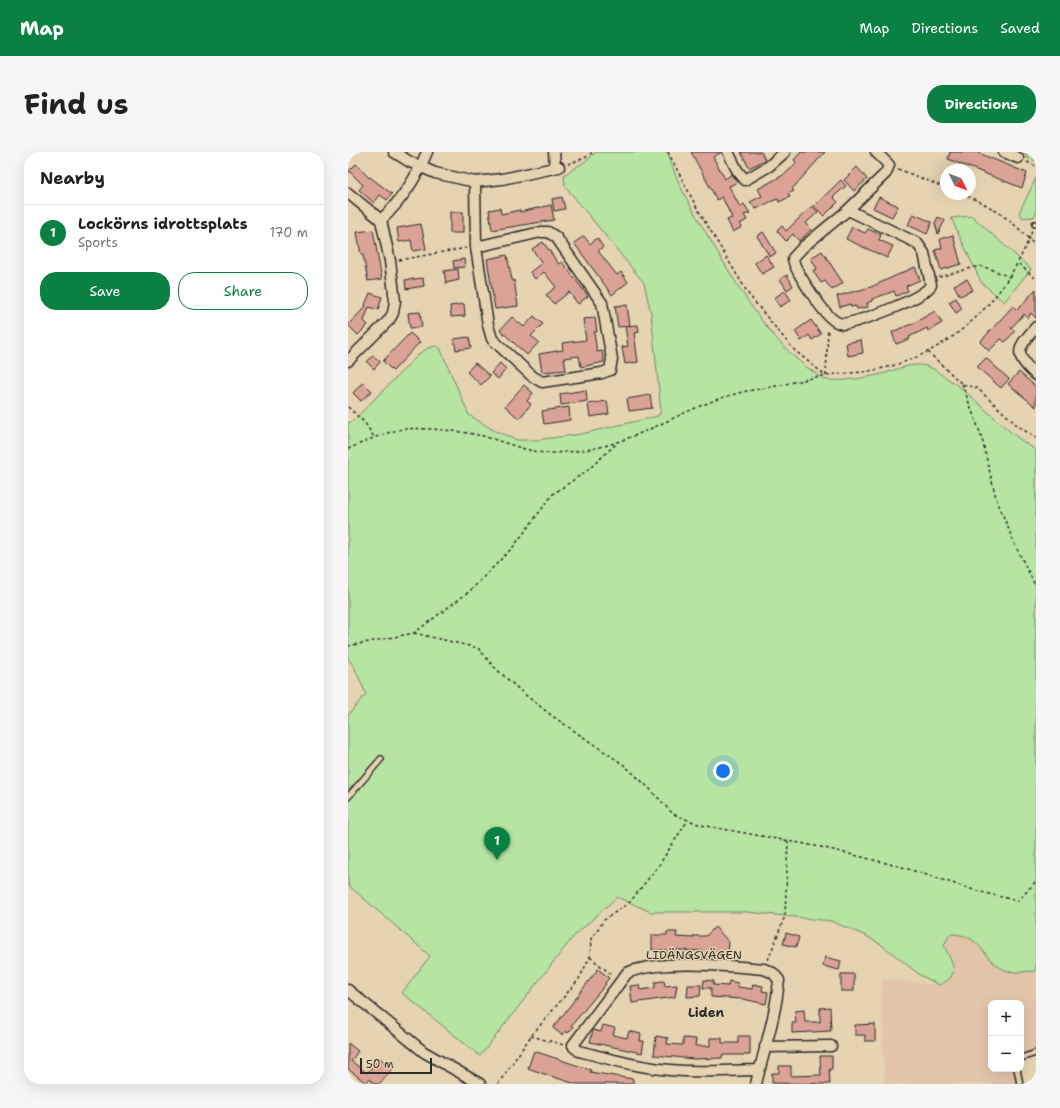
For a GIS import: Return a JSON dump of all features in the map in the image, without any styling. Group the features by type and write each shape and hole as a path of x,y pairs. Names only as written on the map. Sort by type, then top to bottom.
{"street":[{"path":"394,152 421,167 447,177 475,182 502,179 557,167 554,152"},
{"path":"380,220 403,197 421,167 427,152"},
{"path":"728,152 737,170 745,180 769,166 785,152"},
{"path":"848,210 917,242 924,253 931,279 931,285 927,292 909,301 848,324 842,324 832,319 794,267 793,258 802,247 848,210 886,173 889,165 876,152"},
{"path":"1004,152 1018,158"},
{"path":"475,182 476,247 488,325 492,339 532,376 542,382 602,373 610,370 612,359 602,303 556,237 548,232 541,232 476,247"},
{"path":"348,193 380,220 390,261 395,301 394,313 389,320 348,361"},
{"path":"1036,327 1022,343 1019,349 1021,360 1036,375"},
{"name":"LIDÄNGSVÄGEN","path":"574,1047 575,1041 627,973 646,967 710,966 764,970"},
{"path":"756,1084 779,980 773,973 764,970"},
{"path":"348,990 424,1052 480,1084"},
{"path":"765,1048 831,1046"},
{"path":"574,1047 579,1051 621,1063 663,1069 759,1070"}],"lane":[{"path":"348,797 381,759"},
{"path":"1024,1057 1036,1053"},
{"path":"1018,1072 1020,1084"}],"path":[{"path":"557,167 586,158 593,152"},
{"path":"668,152 697,208 749,295 793,349 826,376"},
{"path":"889,165 940,186"},
{"path":"976,199 998,211 1030,239 1036,247"},
{"path":"348,449 374,437 400,429 442,430 478,434 514,446 551,453 584,450 617,443 705,404 735,394 826,376 879,369 928,352 957,335 982,314 1019,264 1036,224"},
{"path":"390,261 476,247"},
{"path":"1019,264 1036,279"},
{"path":"931,279 979,266 991,268 1009,277"},
{"path":"826,376 827,332 832,319"},
{"path":"928,352 962,384 980,435 996,498 1015,545 1036,587"},
{"path":"962,384 977,388 1018,426 1036,438"},
{"path":"348,407 365,423 374,437"},
{"path":"414,633 470,591 514,546 553,494 588,470 617,443"},
{"path":"348,646 414,633 478,648 493,666 523,693 551,715 624,765 650,788 673,814 701,825 821,847 902,867 977,891 1018,901 1036,881"},
{"path":"498,1084 531,1036 579,979 590,957 591,940 604,920 630,902 659,865 688,820"},
{"path":"764,970 785,916 788,841"},
{"path":"590,957 620,981"},
{"path":"531,1036 574,1047"}],"shaded area":[{"path":"950,934 962,934 976,941 987,956 1006,971 1036,971 1036,1049 1024,1053 1024,1000 988,1000 988,1072 1015,1072 1018,1084 884,1084 882,979 939,985 946,982 954,969 953,962 944,945"}],"green space":[{"path":"596,152 668,152 675,174 685,196 742,292 768,329 783,346 820,377 826,380 848,380 882,374 915,365 929,367 959,386 1013,434 1036,450 1036,971 1016,972 1005,970 991,960 976,942 961,935 950,934 944,945 952,962 953,972 951,977 939,985 920,975 882,945 866,936 831,921 748,912 651,912 617,897 573,937 480,1056 402,993 430,956 348,885 348,715 366,694 354,666 348,659 348,423 353,421 420,353 428,348 436,346 440,348 469,415 495,431 517,440 537,440 581,434 658,416 661,411 651,313 644,283 565,186 564,175 586,161"},
{"path":"1025,152 1036,152 1036,161 1027,158"},
{"path":"1036,178 1036,213 1034,217 1023,218 1019,213"},
{"path":"972,216 1031,269 1004,302 981,282 951,218"}],"building":[{"path":"691,152 722,152 713,157 725,179 732,174 738,182 729,186 740,207 744,204 750,213 744,215 747,220 740,224 742,227 733,232 727,220 732,218 722,197 717,200"},
{"path":"741,152 761,152 765,160 749,168"},
{"path":"801,152 825,152 792,189 794,191 788,194 790,197 779,202 778,199 772,201 756,209 750,202 762,196 758,189 785,174 794,166 796,162 794,160"},
{"path":"950,152 976,152 1027,173 1022,188 976,170 976,164 961,164 948,159"},
{"path":"356,164 369,178 370,177 392,194 387,200 380,195 374,203 359,190 363,185 349,171"},
{"path":"857,167 867,179 854,191 844,180"},
{"path":"841,180 846,186 833,197 838,202 824,216 814,206"},
{"path":"562,197 565,209 554,211 552,199"},
{"path":"879,197 898,206 892,217 873,208"},
{"path":"551,205 554,220 492,230 489,210 500,208 501,214 520,210 520,212"},
{"path":"812,206 818,212 806,223 812,229 799,241 793,234 786,241 777,231 782,226 786,231"},
{"path":"450,212 463,212 463,233 450,233"},
{"path":"913,214 932,222 927,234 908,225"},
{"path":"938,217 945,220 938,234 935,223"},
{"path":"421,224 426,249 413,251 411,240 399,242 397,228"},
{"path":"852,227 865,233 868,229 881,235 879,240 893,246 887,258 846,239"},
{"path":"373,230 382,279 368,281 357,232"},
{"path":"763,232 776,253 770,257 757,236"},
{"path":"953,235 961,264 941,270 935,250 942,248 940,239"},
{"path":"584,236 590,244 597,238 603,247 598,251 617,275 621,272 628,282 612,295 574,243"},
{"path":"543,242 559,264 562,262 588,296 578,304 569,292 554,304 546,295 556,287 544,272 535,279 530,272 542,263 532,249"},
{"path":"822,251 843,283 832,290 825,281 821,283 813,271 817,269 811,258"},
{"path":"507,255 512,280 514,280 518,306 495,309 487,259"},
{"path":"766,255 774,267 762,274 755,263"},
{"path":"464,259 465,267 454,268 453,261"},
{"path":"915,267 920,280 906,286 908,291 896,296 894,291 872,299 872,301 867,303 868,307 857,309 856,306 851,307 850,304 840,307 837,296 871,287"},
{"path":"458,269 459,280 446,283 444,271"},
{"path":"787,275 793,286 787,290 780,279"},
{"path":"423,278 424,286 406,289 405,280"},
{"path":"967,279 973,290 960,296 954,285"},
{"path":"1036,289 1036,318 1031,313 1028,318 1024,314 1011,328 1015,331 1005,342 1001,339 989,351 980,342 1013,306 1017,310"},
{"path":"785,291 791,300 780,307 774,298"},
{"path":"370,293 382,297 378,310 369,307 364,321 368,325 358,335 348,325 366,306 365,305"},
{"path":"956,298 962,309 956,313 949,302"},
{"path":"464,304 465,316 451,317 450,306"},
{"path":"627,305 630,326 618,327 615,306"},
{"path":"935,311 942,323 928,331 927,328 909,337 910,339 896,344 892,332 914,323"},
{"path":"420,312 422,327 410,328 408,313"},
{"path":"534,316 543,324 531,336 539,342 527,355 500,330 512,317 524,327"},
{"path":"595,318 597,332 594,332 597,352 602,351 604,362 581,367 579,356 564,358 566,370 542,372 539,354 563,350 562,343 586,340 583,319"},
{"path":"811,320 821,334 812,340 809,335 801,341 795,331"},
{"path":"638,325 639,332 634,333 638,362 625,364 622,347 628,346 625,326"},
{"path":"410,333 420,342 393,371 383,361"},
{"path":"469,337 471,348 456,350 454,339"},
{"path":"861,340 863,353 848,356 846,343"},
{"path":"373,355 380,362 374,369 367,362"},
{"path":"986,358 1009,379 1001,388 977,367"},
{"path":"475,363 490,376 481,385 467,372"},
{"path":"500,363 506,369 498,379 491,373"},
{"path":"1019,372 1036,387 1036,407 1008,384"},
{"path":"363,382 372,391 361,401 353,393"},
{"path":"524,385 533,393 527,401 531,404 519,419 505,406"},
{"path":"586,390 587,401 561,405 560,394"},
{"path":"650,395 652,408 629,411 627,399"},
{"path":"607,401 609,414 590,417 588,404"},
{"path":"569,407 570,420 544,424 542,411"},
{"path":"715,927 729,942 728,954 712,952 712,955 703,955 703,951 676,950 676,956 666,955 666,950 652,950 652,935 667,935 667,932 677,932 676,937 693,938 693,936 706,936"},
{"path":"786,933 799,937 796,947 783,944"},
{"path":"825,957 841,961 839,970 823,966"},
{"path":"598,969 609,978 605,983 606,984 571,1026 573,1027 568,1033 565,1031 562,1035 553,1028"},
{"path":"841,974 854,974 854,991 841,991"},
{"path":"704,980 714,981 713,985 728,986 729,981 738,983 738,987 752,989 753,984 763,986 762,991 768,992 766,1004 743,999 711,997 711,988 703,988"},
{"path":"664,981 665,986 677,985 675,997 632,1003 630,986 639,985 640,990 655,988 655,982"},
{"path":"688,985 701,985 700,996 687,997"},
{"path":"830,1007 831,1031 792,1033 792,1023 796,1023 795,1011 804,1010 805,1022 820,1022 820,1008"},
{"path":"875,1024 875,1041 865,1041 865,1035 855,1035 855,1025"},
{"path":"603,1025 615,1028 613,1035 627,1038 629,1031 641,1034 640,1041 644,1041 642,1053 590,1042 593,1030 601,1032"},
{"path":"656,1036 668,1038 667,1044 683,1045 683,1038 696,1039 695,1046 710,1046 710,1038 722,1038 722,1043 738,1043 738,1036 750,1036 750,1055 722,1055 722,1058 694,1059 654,1055"},
{"path":"348,1043 358,1051 351,1061 367,1073 380,1058 393,1068 380,1084 375,1084 369,1079 366,1083 348,1069"},
{"path":"534,1051 591,1070 590,1072 633,1079 633,1084 576,1084 547,1075 528,1068"},
{"path":"820,1056 832,1056 832,1069 829,1069 830,1084 772,1083 772,1073 779,1073 779,1066 791,1066 791,1076 821,1075"}],"place":[{"name":"Lockörns idrottsplats","path":"497,860"}],"district":[{"name":"Liden","path":"706,1012"}]}
